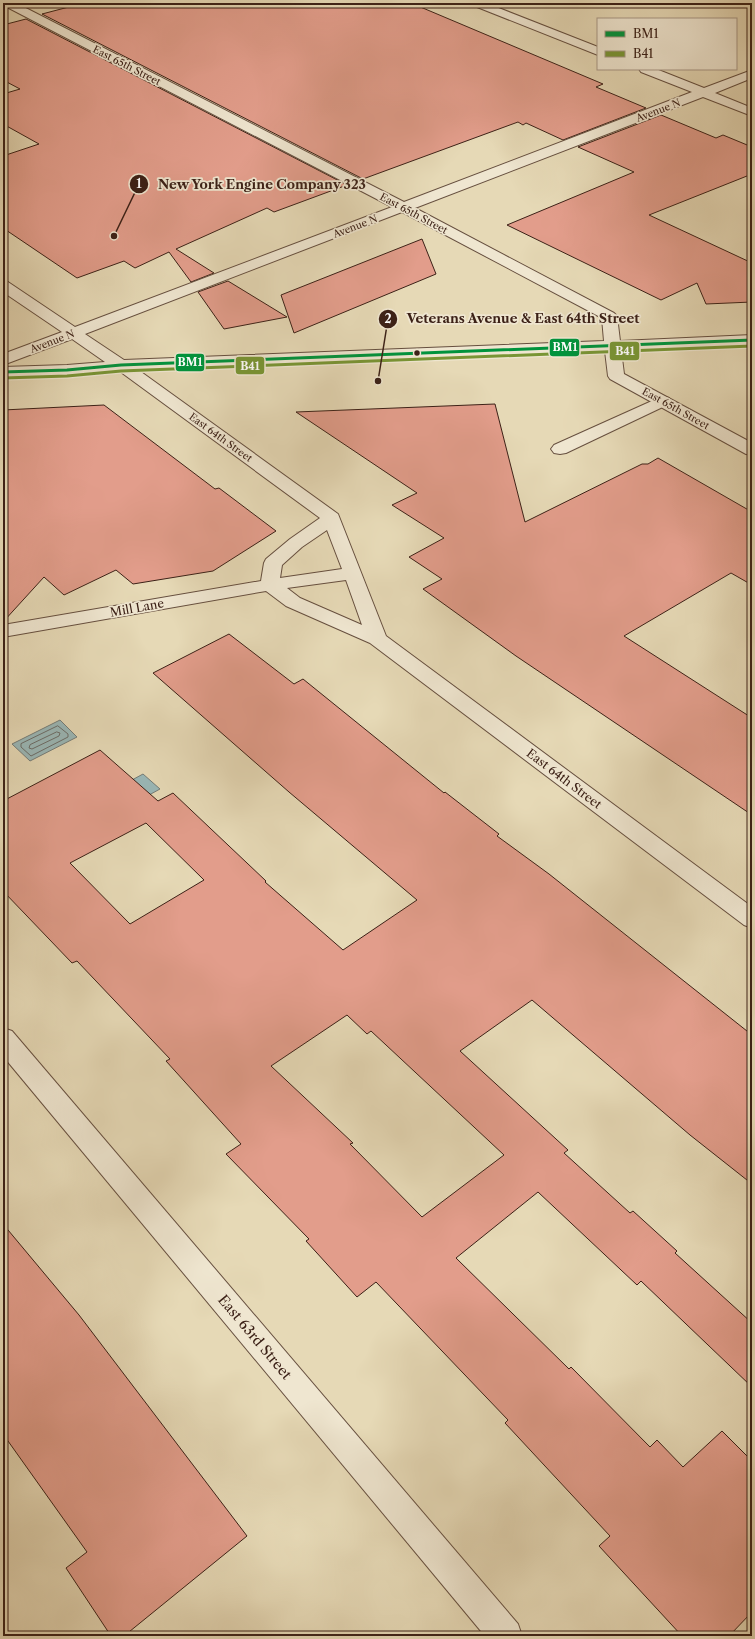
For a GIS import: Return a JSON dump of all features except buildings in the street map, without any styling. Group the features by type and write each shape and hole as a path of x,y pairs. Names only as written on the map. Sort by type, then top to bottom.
{"street":[{"name":"East 65th Street","path":"7,3 403,207 609,316 616,376 752,450"},
{"path":"476,3 597,51"},
{"path":"648,70 752,112"},
{"name":"Avenue N","path":"3,360 752,74"},
{"name":"East 64th Street","path":"3,285 121,365 332,518"},
{"path":"3,372 66,370 121,365 752,340"},
{"path":"560,449 664,401"},
{"path":"270,585 273,564 296,543 332,518 376,639"},
{"name":"Mill Lane","path":"3,631 270,585 352,573"},
{"name":"East 64th Street","path":"270,585 293,602 376,639 752,919"},
{"name":"East 63rd Street","path":"3,1038 506,1636"}],"water":[{"path":"60,720 77,737 30,761 12,744"},
{"path":"143,774 160,789 105,819 88,804"}],"transit line":[{"name":"BM1","path":"3,372 67,370 121,365 752,340"},
{"name":"B41","path":"3,378 67,376 121,371 752,346"}],"place":[{"name":"New York Engine Company 323","path":"114,236"},
{"name":"Veterans Avenue & East 64th Street","path":"378,381"}]}
